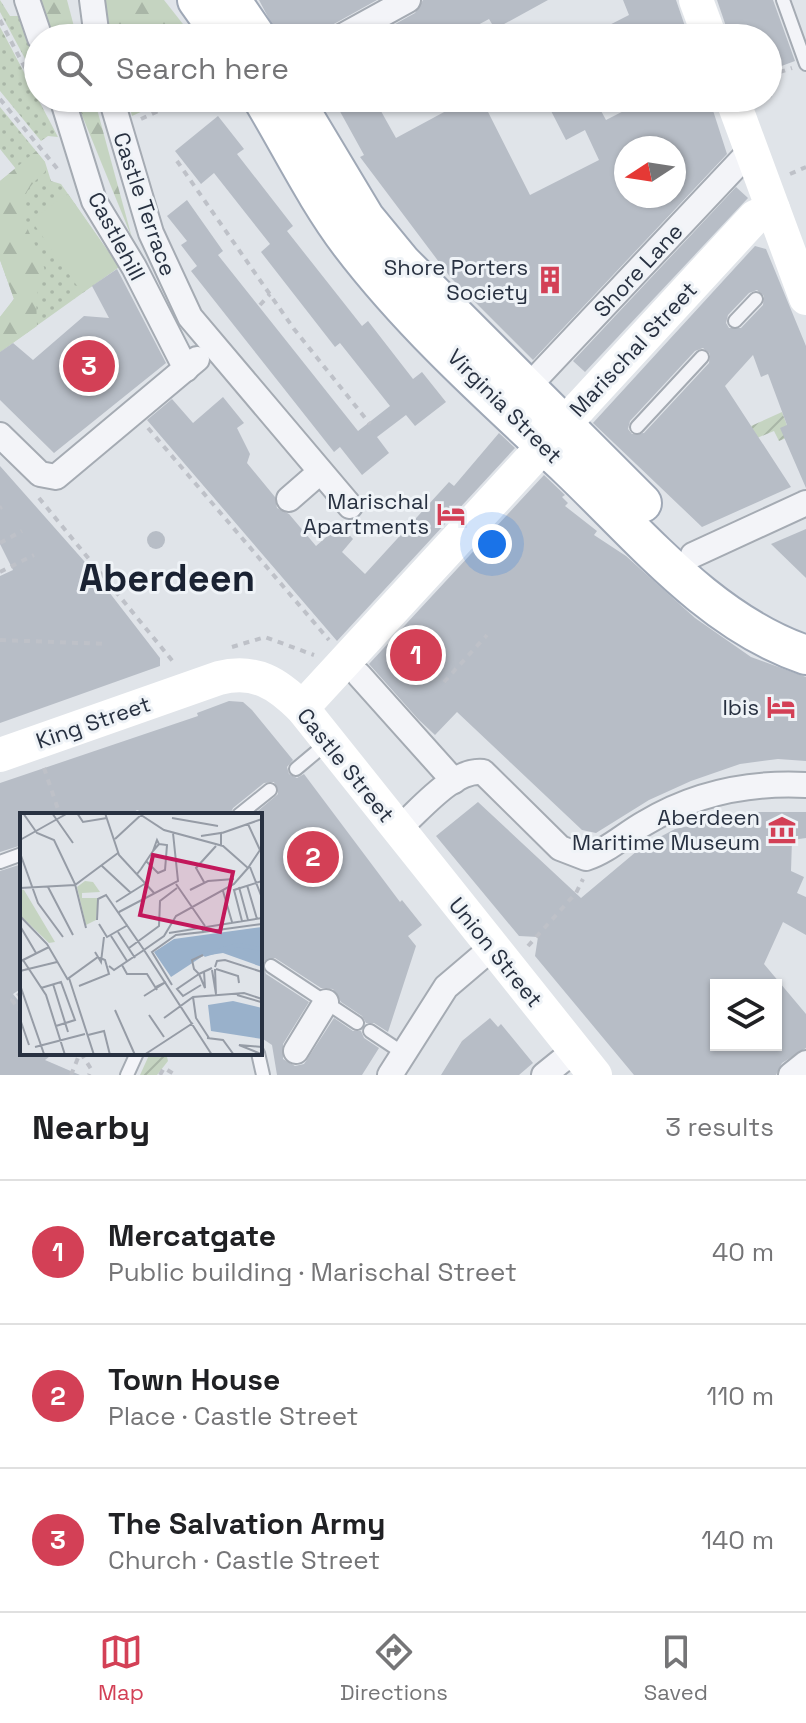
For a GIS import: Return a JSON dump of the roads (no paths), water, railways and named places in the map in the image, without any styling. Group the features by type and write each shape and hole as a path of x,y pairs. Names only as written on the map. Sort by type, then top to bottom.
{"main road":[{"path":"197,0 214,24"},
{"path":"231,0 247,24"},
{"name":"Virginia Street","path":"270,112 327,211 387,288 508,411 750,635 806,655"},
{"name":"Virginia Street","path":"301,112 365,218 526,389 607,460 693,555 726,585 767,611 806,628"}],"street":[{"path":"92,0 95,24"},
{"path":"364,24 408,0"},
{"path":"696,0 705,24"},
{"path":"16,8 29,24"},
{"name":"Castlehill","path":"66,112 94,201 134,267 186,369"},
{"name":"Castle Terrace","path":"114,112 140,203 190,317 350,506"},
{"path":"737,112 792,265"},
{"name":"Shore Lane","path":"526,389 751,150"},
{"name":"Marischal Street","path":"302,708 755,217 773,209"},
{"path":"0,435 37,483 52,478 214,345"},
{"path":"289,499 320,472"},
{"path":"693,555 806,503"},
{"name":"Castle Street","path":"181,678 253,675 279,687 302,708 398,829 454,781"},
{"path":"359,675 454,781 472,772 483,772 567,854 580,857 594,855 660,814 715,792 770,783 806,785"},
{"name":"King Street","path":"0,755 181,678"},
{"name":"Union Street","path":"398,829 508,948 585,1062"},
{"path":"390,1075 446,987 508,948"},
{"path":"296,1051 326,1002"},
{"path":"544,1075 585,1062"},
{"path":"791,1075 806,1063"}],"lane":[{"path":"783,0 806,64"},
{"path":"735,321 756,299"},
{"path":"637,427 702,357"},
{"path":"750,635 779,653 806,662"},
{"path":"296,769 329,742"},
{"path":"241,813 270,790"},
{"path":"0,862 20,855"},
{"path":"271,966 357,1023"},
{"path":"370,1031 403,1053"},
{"path":"127,1075 136,1055"},
{"path":"258,1055 263,1075"}],"place":[{"name":"Shore Porters Society","path":"550,280"},
{"name":"The Salvation Army","path":"89,366"},
{"name":"Marischal Apartments","path":"451,514"},
{"name":"Mercatgate","path":"416,655"},
{"name":"Ibis","path":"781,707"},
{"name":"Aberdeen Maritime Museum","path":"782,830"},
{"name":"Town House","path":"313,857"}],"district":[{"name":"Aberdeen","path":"167,578"}]}
